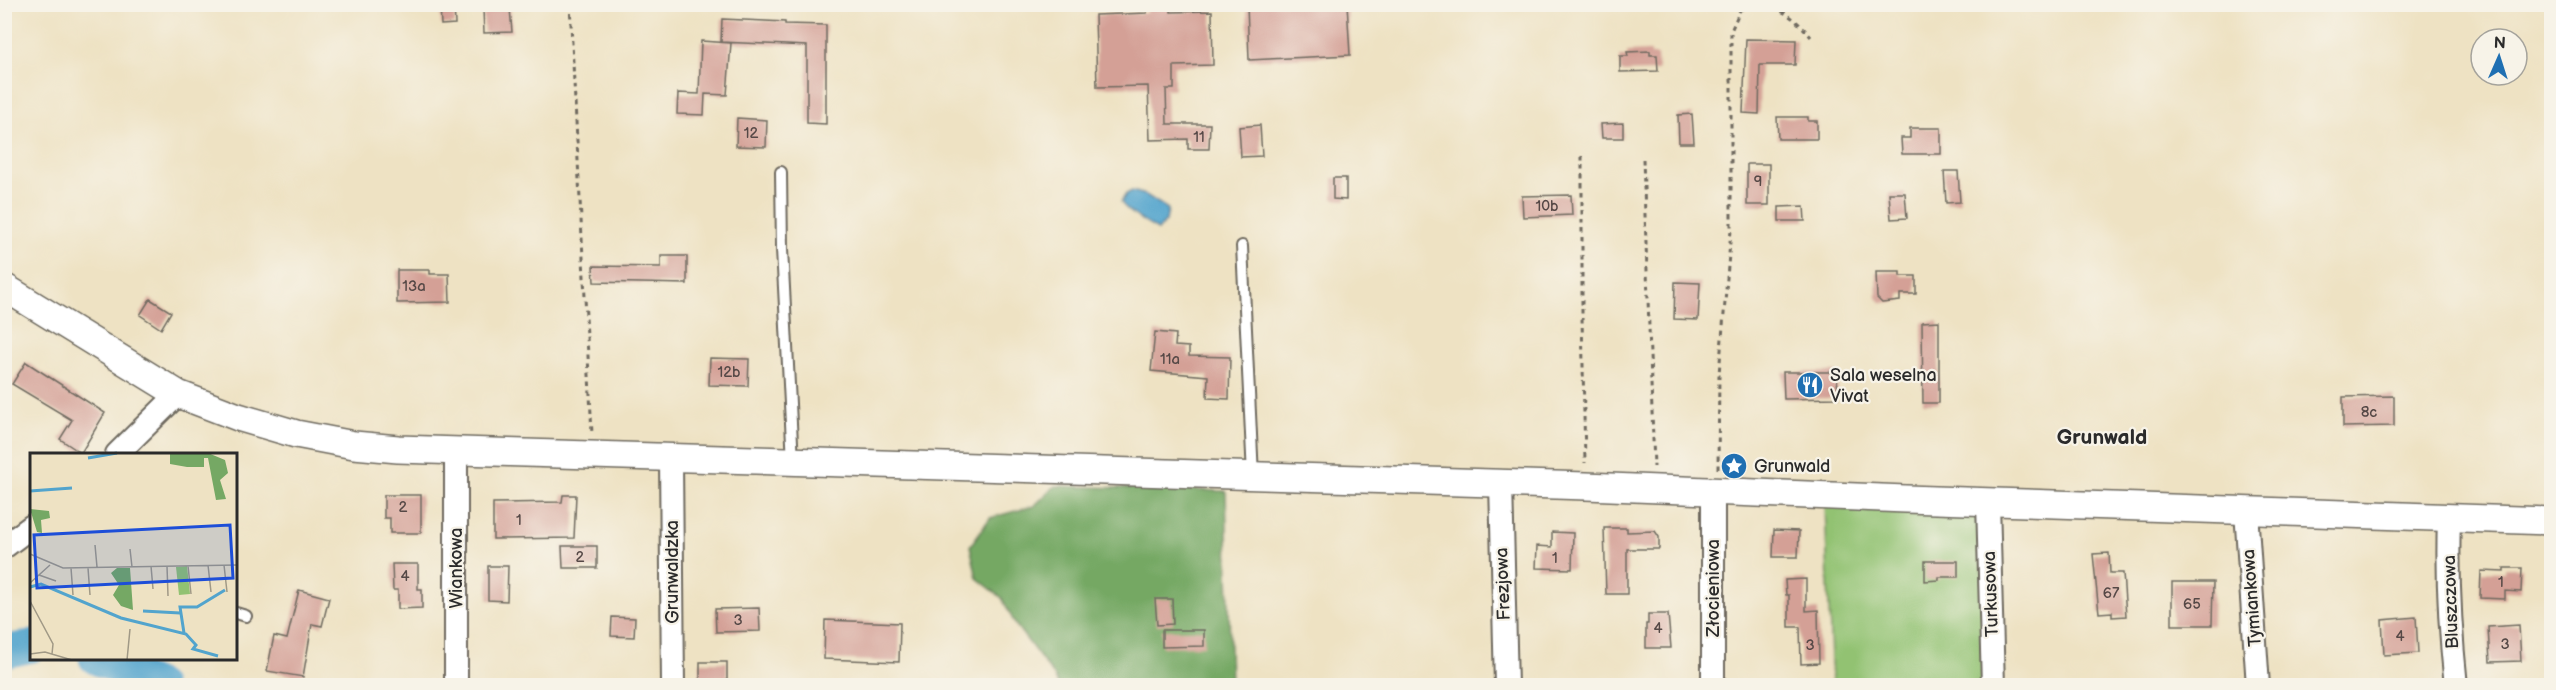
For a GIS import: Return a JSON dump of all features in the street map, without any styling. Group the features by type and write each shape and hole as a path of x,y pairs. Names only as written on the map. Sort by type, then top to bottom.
{"street":[{"path":"4,287 178,394 238,417 296,434 354,445 593,457 1501,483 2552,521"},
{"path":"118,453 178,394"},
{"name":"Wiankowa","path":"456,451 456,686"},
{"name":"Grunwaldzka","path":"671,458 673,686"},
{"name":"Frezjowa","path":"1501,483 1506,686"},
{"name":"Złocieniowa","path":"1713,686 1715,491"},
{"name":"Turkusowa","path":"1988,502 1993,686"},
{"name":"Tymiankowa","path":"2246,511 2258,686"},
{"name":"Bluszczowa","path":"2450,518 2448,554 2456,686"},
{"path":"4,547 30,528"}],"lane":[{"path":"781,172 782,249 793,462"},
{"path":"1242,246 1253,476"}],"path":[{"path":"570,4 593,457"},
{"path":"1715,491 1719,374 1731,230 1731,31 1740,10 1751,6 1764,6 1777,7 1795,18 1811,37"},
{"path":"1582,156 1582,316 1586,486"},
{"path":"1643,159 1654,464 1658,489"}],"green space":[{"path":"1055,486 1226,491 1231,685 1058,685 1054,676 1015,624 1002,598 977,578 970,546 990,518 1034,506"},
{"path":"1825,505 1972,510 1985,517 1989,685 1832,685"}],"water":[{"path":"1132,191 1146,195 1168,209 1166,221 1158,230 1132,213 1121,202 1126,194"}],"building":[{"path":"440,4 454,4 455,24 441,25"},
{"path":"1147,4 1171,4 1171,12 1212,11 1213,65 1174,66 1174,89 1166,89 1167,124 1210,124 1209,149 1188,149 1188,139 1150,140 1148,86 1097,87 1095,15 1147,13"},
{"path":"1247,4 1347,4 1350,55 1249,60"},
{"path":"510,8 512,32 484,33 483,9"},
{"path":"722,19 826,25 826,124 807,123 807,46 721,42"},
{"path":"1746,39 1796,40 1795,65 1760,65 1759,114 1743,113"},
{"path":"701,41 731,43 727,95 705,94 704,115 677,114 678,93 699,94"},
{"path":"1650,51 1650,55 1657,55 1658,71 1620,72 1620,56 1628,56 1627,52"},
{"path":"1692,114 1694,143 1679,143 1678,115"},
{"path":"1777,117 1808,117 1808,121 1817,121 1817,139 1778,139"},
{"path":"737,118 767,120 766,147 736,146"},
{"path":"1623,123 1623,138 1602,138 1601,124"},
{"path":"1260,125 1262,156 1241,157 1239,127"},
{"path":"1910,128 1941,128 1941,154 1902,154 1901,138 1910,138"},
{"path":"1747,164 1769,164 1769,205 1747,205"},
{"path":"1944,171 1958,171 1960,202 1946,203"},
{"path":"1333,178 1346,178 1346,200 1333,199"},
{"path":"1889,193 1905,193 1907,218 1891,219"},
{"path":"1571,195 1572,215 1523,217 1522,196"},
{"path":"1804,206 1805,221 1779,221 1779,207"},
{"path":"661,256 687,256 687,284 594,282 593,266 661,267"},
{"path":"397,270 430,270 430,274 449,274 450,302 397,303"},
{"path":"1876,272 1900,272 1900,276 1916,276 1916,294 1900,294 1900,301 1882,303 1877,298"},
{"path":"1675,282 1700,283 1698,320 1674,319"},
{"path":"150,299 171,312 161,329 140,315"},
{"path":"1939,321 1939,403 1923,403 1922,322"},
{"path":"1155,332 1176,334 1175,346 1189,347 1189,356 1230,357 1229,399 1207,398 1208,376 1151,371"},
{"path":"710,358 749,359 748,386 709,385"},
{"path":"26,362 105,413 81,453 60,439 72,420 12,384"},
{"name":"Sala weselna Vivat","path":"1783,372 1837,372 1838,398 1784,399"},
{"path":"2394,396 2394,426 2343,427 2343,397"},
{"path":"384,495 421,495 421,533 390,533 390,518 384,518"},
{"path":"563,495 576,495 574,538 493,539 493,503 562,502"},
{"path":"1604,528 1627,528 1627,532 1655,531 1659,537 1659,549 1627,549 1627,594 1606,594"},
{"path":"1774,530 1799,531 1798,557 1773,557"},
{"path":"1552,532 1573,533 1572,569 1536,568 1537,546 1552,547"},
{"path":"562,546 597,546 597,568 563,568"},
{"path":"2109,553 2110,573 2123,573 2126,616 2112,617 2112,612 2099,613 2093,554"},
{"path":"1925,561 1958,561 1958,577 1939,577 1939,580 1925,581"},
{"path":"392,564 418,564 418,589 422,589 422,608 398,609 398,590 393,590"},
{"path":"488,566 508,566 507,601 488,600"},
{"path":"2504,568 2522,568 2521,592 2505,591 2505,599 2480,598 2481,571 2504,572"},
{"path":"1806,579 1806,611 1818,610 1819,663 1801,664 1800,627 1789,627 1789,595 1786,595 1785,580"},
{"path":"2172,582 2213,582 2212,625 2172,625"},
{"path":"299,590 329,598 322,626 312,624 303,677 267,671 274,636 287,639"},
{"path":"1155,599 1172,599 1173,624 1157,625"},
{"path":"759,608 760,631 716,632 715,609"},
{"path":"1648,614 1668,614 1671,648 1646,648"},
{"path":"612,617 635,618 634,637 611,636"},
{"path":"2416,617 2418,653 2384,655 2382,620"},
{"path":"825,620 900,623 899,662 824,659"},
{"path":"2519,625 2521,661 2490,662 2488,627"},
{"path":"1162,630 1204,630 1204,646 1162,647"},
{"path":"700,662 727,662 727,686 700,686"}],"waterway":[{"path":"4,652 30,646"},
{"path":"100,660 158,686"}],"place":[{"name":"Sala weselna Vivat","path":"1810,385"},
{"name":"Grunwald","path":"1734,466"}],"district":[{"name":"Grunwald","path":"2102,437"}]}
